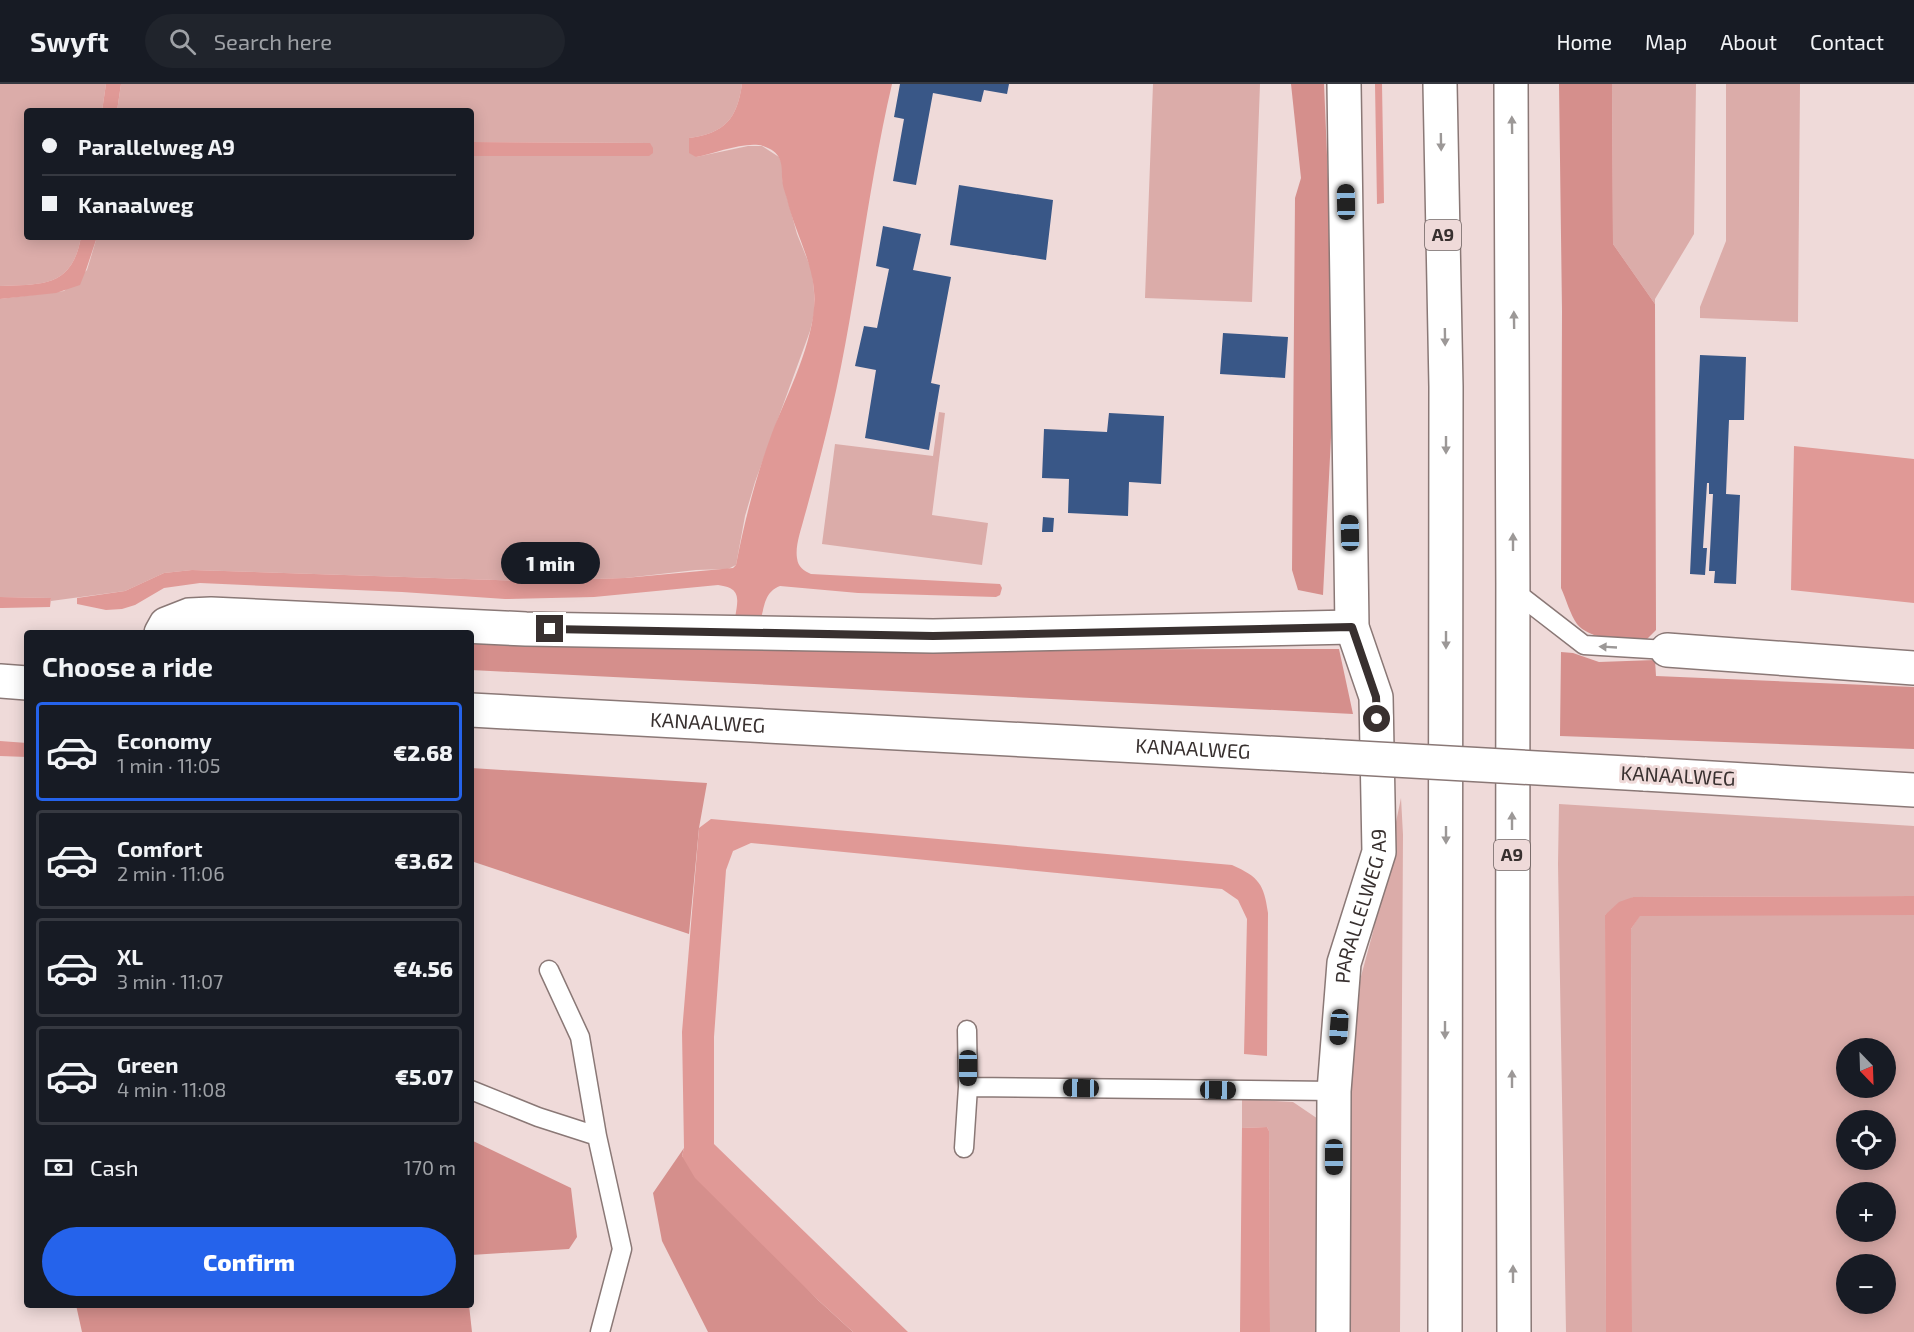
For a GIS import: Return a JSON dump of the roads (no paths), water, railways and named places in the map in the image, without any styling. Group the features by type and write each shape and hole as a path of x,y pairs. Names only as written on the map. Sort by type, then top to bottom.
{"main road":[{"name":"PARALLELWEG A9","path":"1333,1332 1334,1091 1344,963 1378,852 1376,697 1352,627 1344,84"},
{"name":"A9","path":"1440,84 1446,387 1445,1332"},
{"name":"A9","path":"1511,84 1514,379 1514,1332"},
{"path":"163,630 166,624 189,615 211,614 526,629 933,636 1352,627"},
{"path":"1667,650 1914,668"},
{"path":"0,681 24,683"},
{"name":"KANAALWEG","path":"474,710 1914,790"}],"lane":[{"path":"1513,590 1584,645 1667,650"},
{"path":"549,970 580,1037 597,1136 622,1249 600,1332"},
{"path":"964,1148 968,1087 967,1030"},
{"path":"968,1087 1334,1091"},
{"path":"474,1091 538,1117 597,1136"}]}
